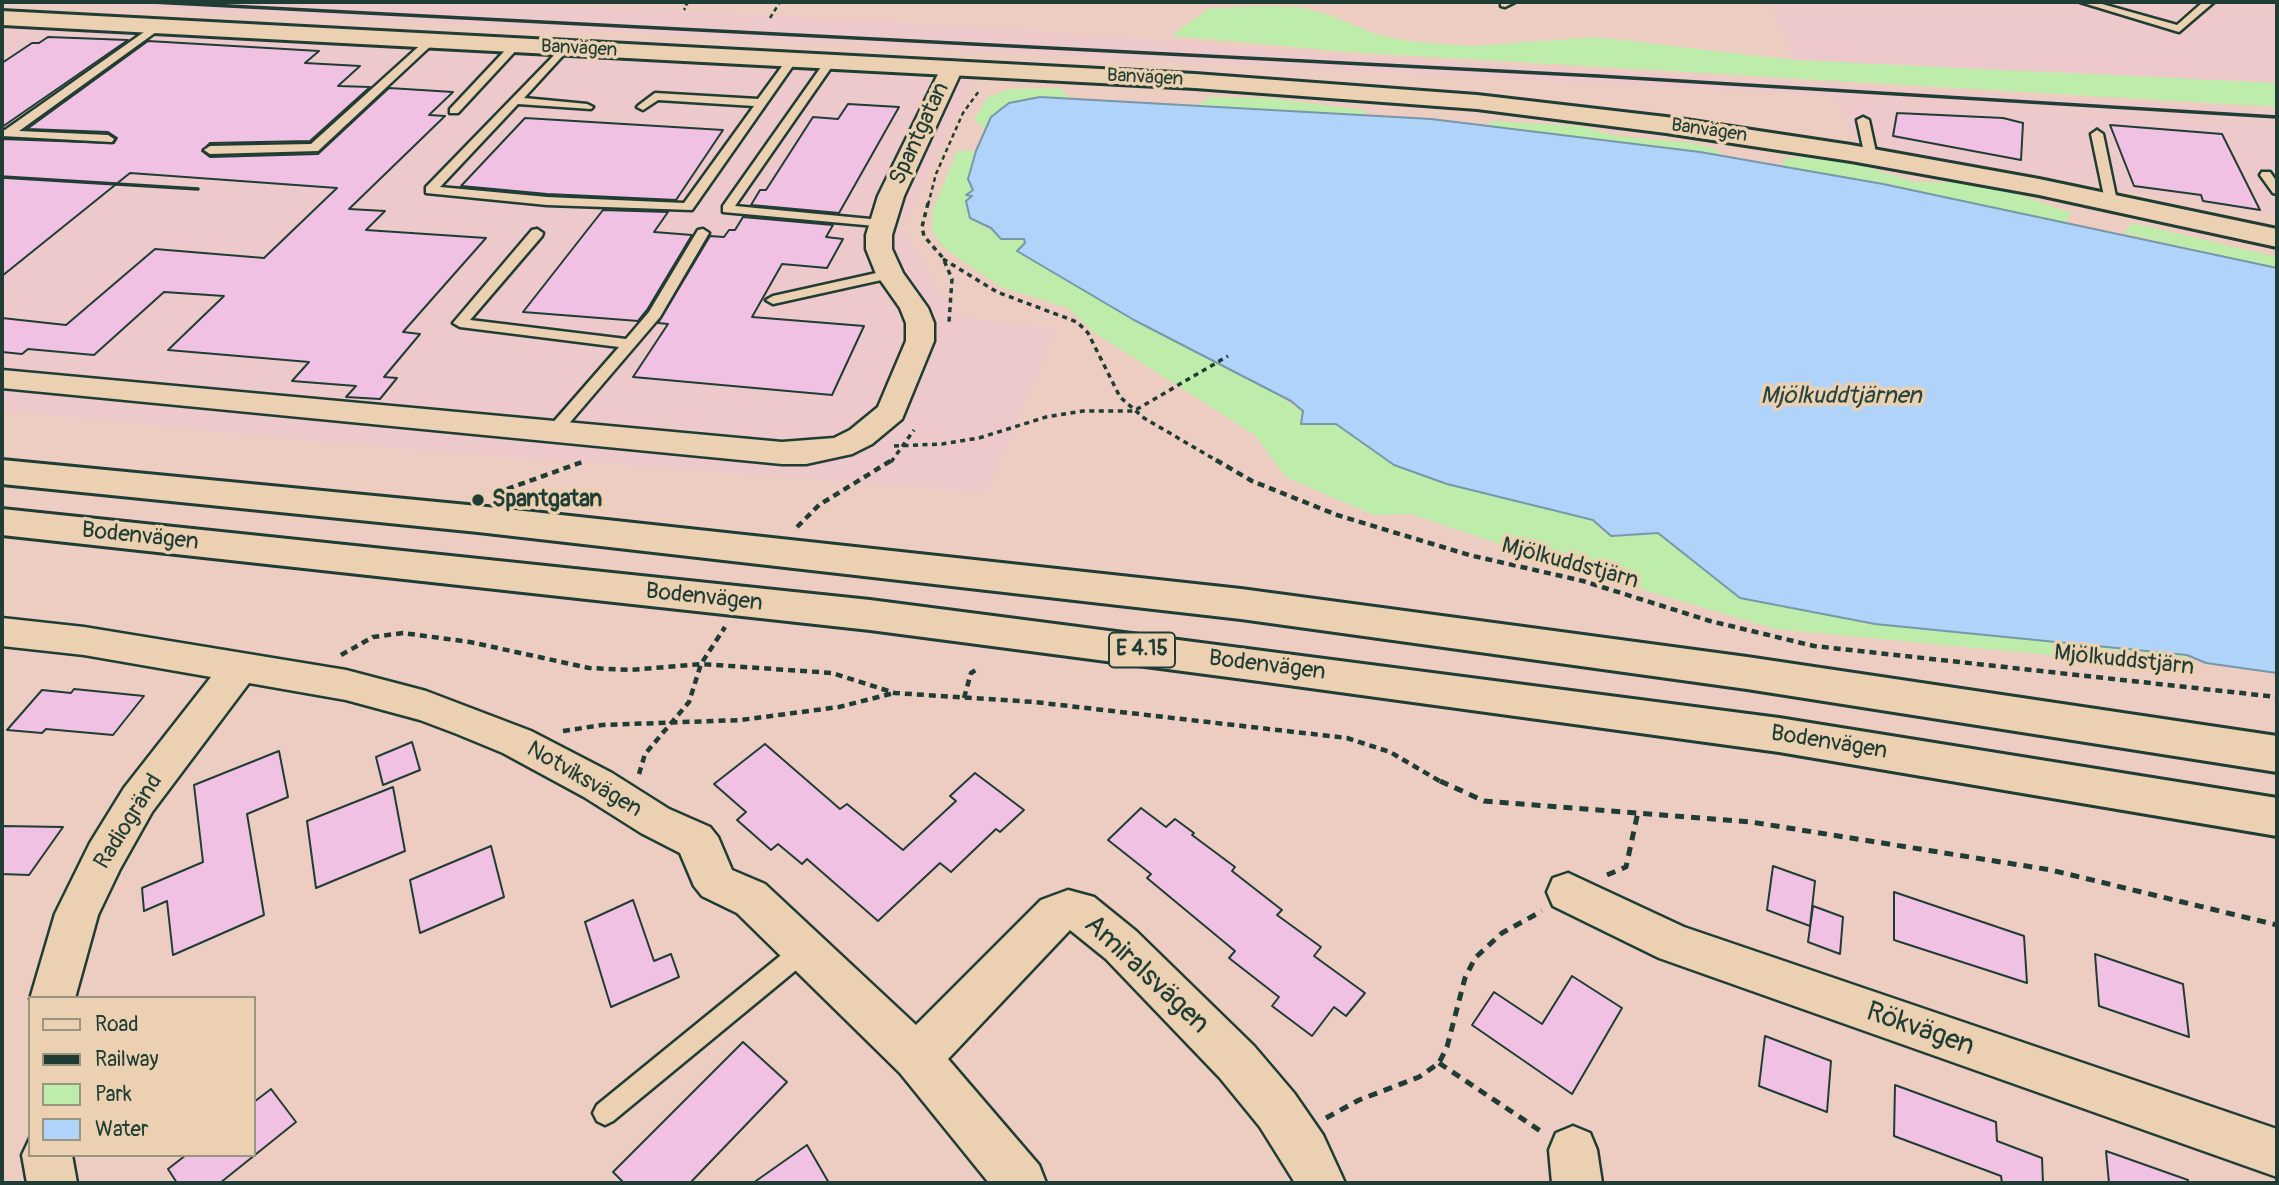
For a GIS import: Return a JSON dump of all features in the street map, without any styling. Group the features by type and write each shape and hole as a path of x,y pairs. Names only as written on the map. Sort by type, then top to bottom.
{"main road":[{"name":"Banvägen","path":"2,19 1286,86 1477,102 1693,129 1871,157 2111,201 2277,238"},
{"path":"2,472 478,519 1227,603 1747,673 2277,754"},
{"name":"Bodenvägen","path":"2,522 870,615 1259,665 1779,735 2277,817"}],"street":[{"name":"Spantgatan","path":"2,379 806,453 841,447 862,438 891,412 920,341 920,323 915,308 890,274 879,250 881,224 891,196 952,68"},
{"name":"Notviksvägen","path":"2,632 84,641 346,685 426,706 517,742 598,785 654,821 695,841 703,850 709,873 717,883 733,893 750,898 916,1057 1021,1183"},
{"name":"Radiogränd","path":"53,996 77,914 105,856 138,800 241,666"},
{"name":"Rökvägen","path":"1568,892 1674,943 2277,1153"},
{"name":"Amiralsvägen","path":"916,1057 949,1026 1040,929 1056,915 1068,910 1079,911 1121,945 1237,1062 1296,1137 1320,1183"},
{"path":"47,1157 52,1183"}],"lane":[{"path":"2085,2 2179,29 2210,2"},
{"path":"5,133 158,27"},
{"path":"210,150 314,148 431,41"},
{"path":"454,111 516,45"},
{"path":"564,48 430,190 547,201 688,207 792,60"},
{"path":"831,62 727,209 881,224"},
{"path":"643,107 655,96 762,103"},
{"path":"514,100 587,107"},
{"path":"1863,120 1871,157"},
{"path":"5,133 108,139"},
{"path":"2097,134 2111,201"},
{"path":"2266,175 2277,190"},
{"path":"537,233 460,323 629,344"},
{"path":"555,430 655,314 703,233"},
{"path":"773,300 890,274"},
{"path":"605,1114 804,950"}],"path":[{"path":"684,2 687,5 684,10"},
{"path":"769,18 780,2"},
{"path":"949,326 952,279 943,258 924,236 924,216 936,174 963,113 970,100 985,89"},
{"name":"Mjölkuddstjärn","path":"943,258 997,292 1077,322 1088,333 1121,397 1135,411 1252,481 1308,505 1469,555 1551,572 1747,631 1814,646 2277,697"},
{"path":"906,444 942,444 979,438 1046,417 1083,411 1135,411 1228,356"},
{"path":"792,532 819,505 889,464 906,444 916,424"},
{"path":"507,489 544,478"},
{"path":"636,781 645,754 689,702 701,664 727,623"},
{"path":"349,660 336,657 373,637 403,633 470,642 589,668 631,670 701,664 832,673 895,693 1034,702 1348,738 1390,752 1452,788 1484,800 1751,822 2052,870 2277,925"},
{"path":"964,698 971,673 976,670"},
{"path":"553,732 601,725 741,720 839,707 895,693"},
{"path":"1296,1137 1359,1100 1419,1077 1439,1063 1447,1047 1465,978 1475,958 1502,933 1554,904 1568,892 1626,867 1638,812"},
{"path":"1439,1063 1514,1115 1575,1167"}],"shaded area":[{"path":"36,2 478,2 796,17 1038,31 1373,58 2277,111 2277,124 1801,94"},
{"path":"1770,2 2277,2 2277,83 1794,60"},
{"path":"2,26 973,80 902,229 957,316 1056,330 987,492 342,444 2,410"},
{"path":"1835,97 2277,127 2277,215 1857,146"}],"green space":[{"path":"1301,7 1332,16 1378,35 1416,42 1475,46 1595,37 1794,60 2277,83 2277,107 1348,52 1171,36 1208,9"},
{"path":"1060,88 1073,100 1040,97 991,117 985,129 974,120 987,98 1009,89"},
{"path":"1210,97 1268,98 1365,110 1367,115 1198,105"},
{"path":"1490,121 1581,126 1617,136 1692,143 1716,149 1723,156 1490,127"},
{"path":"957,151 976,151 968,179 974,190 967,195 972,196 978,223 1009,241 1019,237 1024,239 1025,242 1017,251 1134,320 1274,392 1319,423 1336,424 1394,465 1447,484 1593,520 1601,530 1625,537 1658,533 1702,569 2200,613 2187,656 2187,668 1775,629 1570,568 1411,514 1373,515 1286,477 1255,435 1096,334 1068,308 1001,287 944,248 932,231 932,212"},
{"path":"1828,155 1915,182 1986,183 2071,213 2065,223 1883,184 1782,167 1785,158"},
{"path":"2133,223 2277,257 2277,279 2207,252 2123,233"}],"water":[{"name":"Mjölkuddtjärnen","path":"1040,97 1431,119 1700,152 1883,184 2277,268 2277,673 2206,663 2187,655 1875,624 1740,598 1658,533 1611,536 1593,520 1447,484 1394,465 1336,424 1301,424 1303,411 1291,401 1134,320 1017,251 1025,243 1024,239 1001,239 991,228 970,218 966,201 972,196 966,195 973,190 968,179 976,151 991,117 1009,103"}],"building":[{"path":"48,37 128,40 2,127 2,63 32,43 39,43"},
{"path":"148,41 319,51 305,63 360,66 338,86 370,87 310,141 210,143 202,151 210,157 318,154 389,88 453,92 429,115 445,116 349,209 385,211 366,230 486,238 403,332 420,334 384,377 397,378 380,399 346,397 356,386 292,381 309,362 168,350 224,296 164,292 94,355 28,349 22,354 2,352 2,318 66,325 155,249 264,258 337,188 130,173 2,276 2,139 114,143 117,138 108,132 27,129"},
{"path":"848,104 899,107 839,213 751,205 760,190 766,190 813,117 838,119"},
{"path":"1897,113 2003,118 2023,123 2021,160 1893,136"},
{"path":"525,118 723,130 676,200 547,194 461,186"},
{"path":"2110,125 2222,134 2260,210 2203,201 2201,195 2134,186"},
{"path":"603,210 668,212 654,232 692,235 647,310 638,321 523,312"},
{"path":"743,217 833,225 826,237 843,239 827,268 782,264 752,317 864,326 832,395 633,377 668,324 658,323 710,236 724,237 729,230 735,230"},
{"path":"74,689 144,696 113,735 46,729 42,733 7,730 42,690 71,693"},
{"path":"412,742 420,770 383,785 376,757"},
{"path":"765,744 840,809 847,804 903,850 956,801 950,796 975,773 1024,810 1000,832 996,829 951,872 940,863 878,921 807,859 802,864 778,844 771,850 737,820 746,812 714,784"},
{"path":"279,751 288,797 247,814 264,915 173,955 167,901 144,911 142,888 203,862 194,785"},
{"path":"393,787 405,851 316,888 307,821"},
{"path":"1141,808 1166,827 1175,819 1194,833 1192,835 1235,867 1232,871 1282,910 1277,915 1321,947 1314,956 1365,993 1346,1016 1334,1007 1312,1036 1272,1006 1279,997 1229,958 1235,951 1147,878 1151,874 1108,840"},
{"path":"2,826 63,827 29,875 2,874"},
{"path":"491,846 504,897 420,933 410,880"},
{"path":"1773,866 1815,881 1810,926 1767,910"},
{"path":"1894,892 2024,936 2027,983 1894,940"},
{"path":"633,900 654,961 671,954 679,977 611,1007 585,922"},
{"path":"1813,906 1843,917 1840,954 1808,942"},
{"path":"2095,954 2183,984 2189,1037 2099,1006"},
{"path":"1572,976 1622,1008 1572,1094 1472,1025 1494,992 1542,1024"},
{"path":"1765,1036 1831,1061 1827,1112 1759,1086"},
{"path":"743,1042 787,1082 690,1183 624,1183 613,1172"},
{"path":"1895,1085 1996,1122 1997,1141 2042,1158 2043,1183 2002,1183 2001,1176 1894,1136"},
{"path":"271,1089 296,1122 256,1154 256,1100"},
{"path":"807,1145 829,1183 753,1183"},
{"path":"2106,1151 2188,1180 2187,1183 2109,1183"},
{"path":"183,1157 252,1157 220,1183 177,1183 168,1169"}],"railway":[{"path":"151,2 1598,76 2277,117"},
{"path":"2,177 198,189"}],"place":[{"name":"Spantgatan","path":"478,500"}]}
